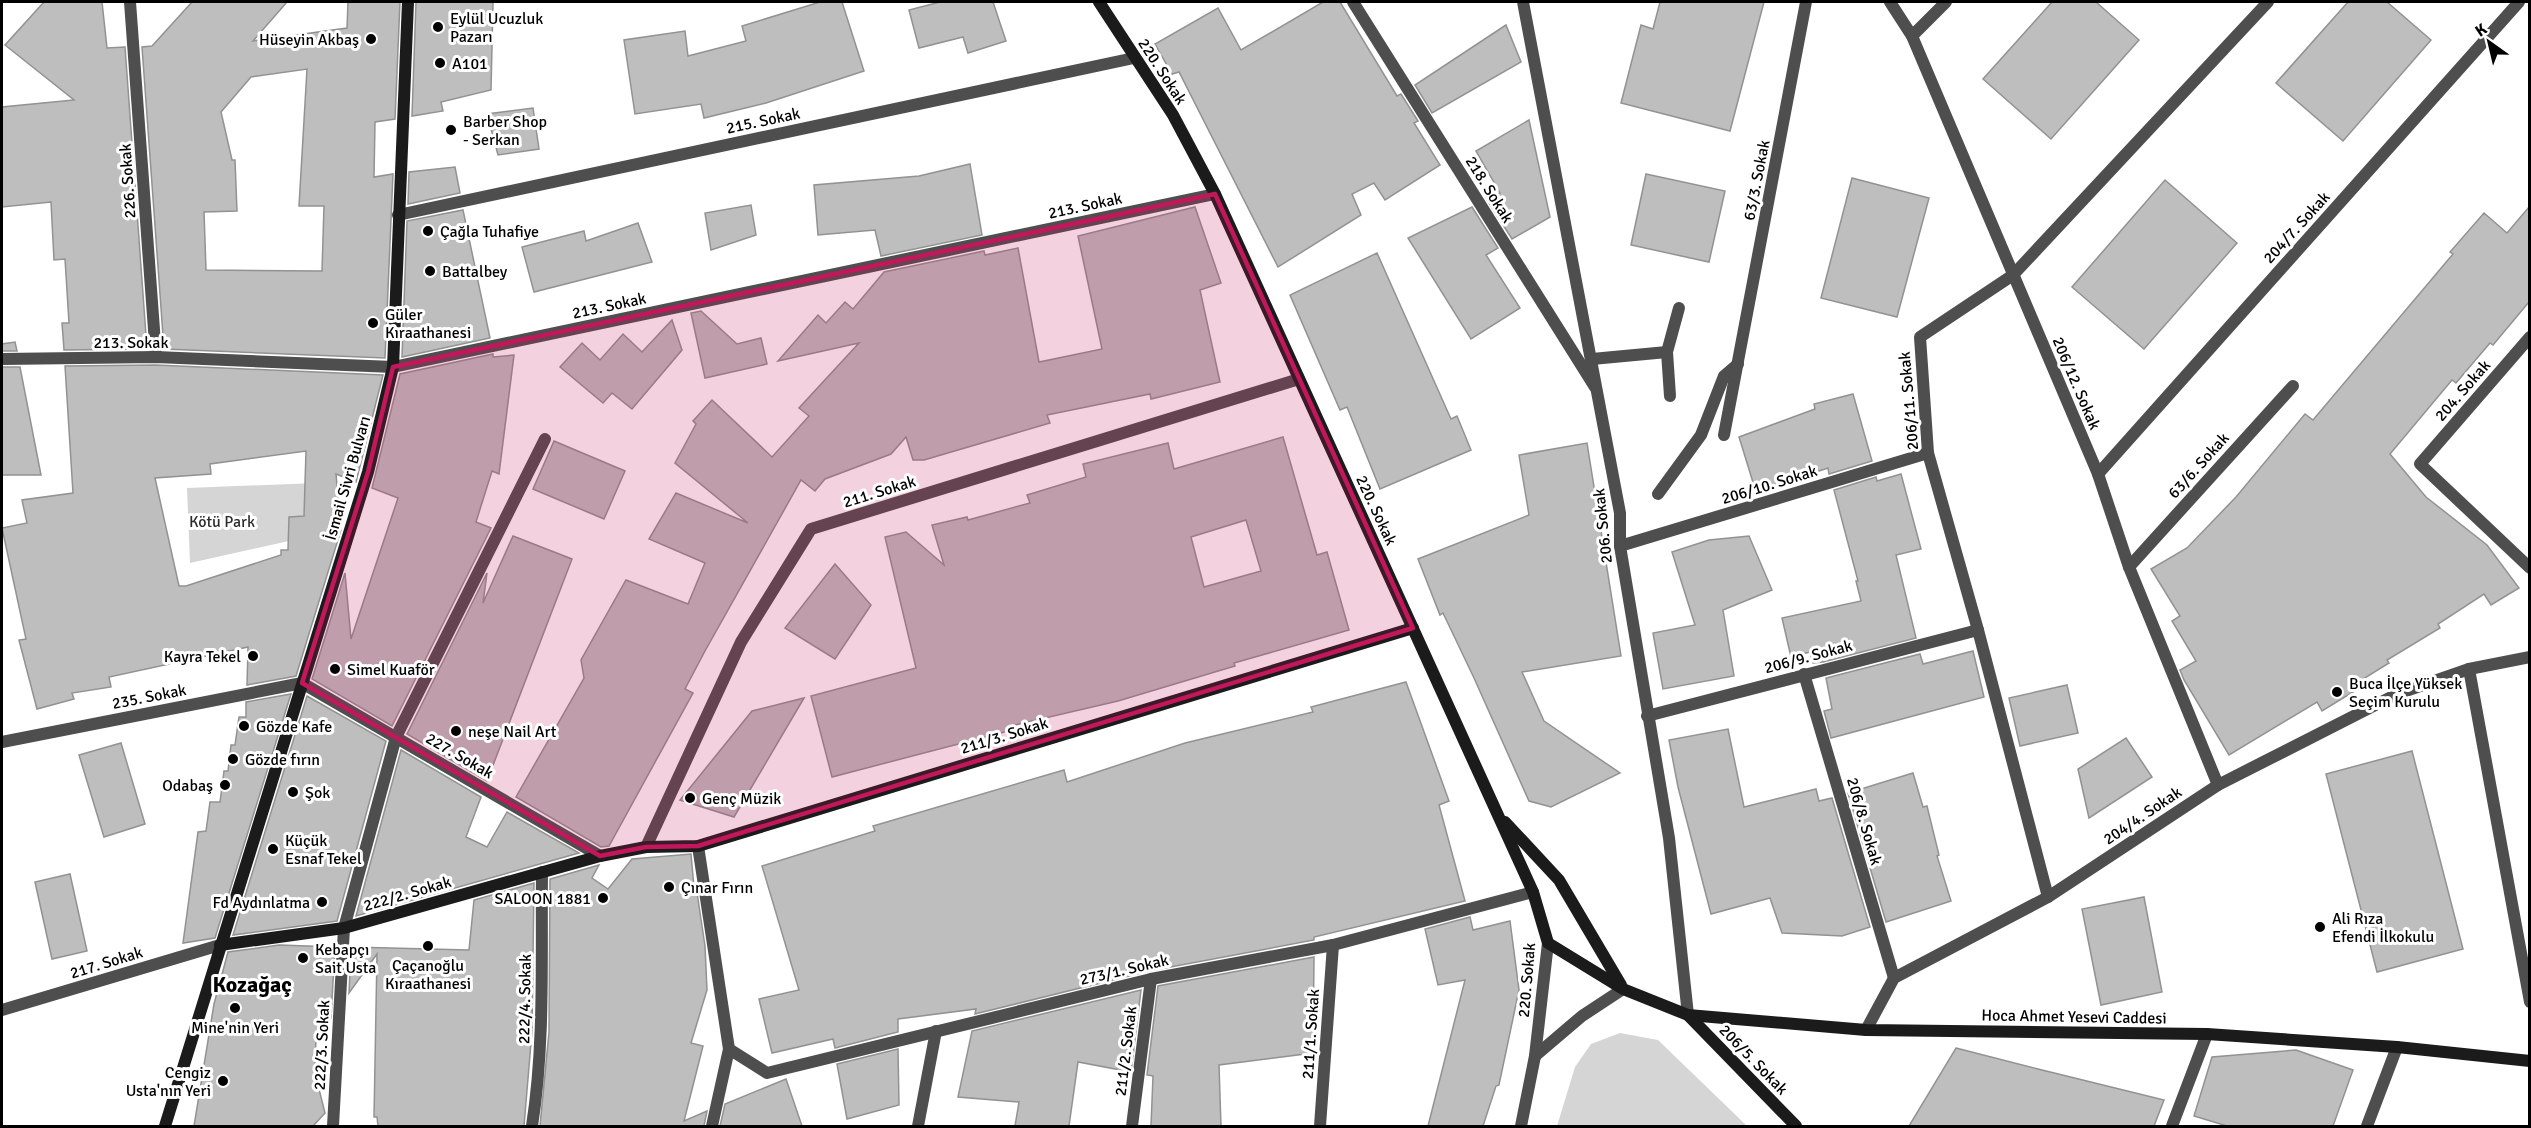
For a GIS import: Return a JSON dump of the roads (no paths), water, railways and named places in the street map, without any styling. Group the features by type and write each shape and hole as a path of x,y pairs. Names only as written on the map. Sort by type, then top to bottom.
{"main road":[{"name":"İsmail Sivri Bulvarı","path":"165,1126 368,472 393,367 408,2"},
{"name":"220. Sokak","path":"1099,2 1173,115 1215,194 1533,892 1548,943"},
{"name":"211/3. Sokak","path":"600,856 646,847 698,846 1413,628"},
{"path":"1498,816 1559,880 1623,989"},
{"name":"222/2. Sokak","path":"220,945 344,928 600,856"},
{"name":"Hoca Ahmet Yesevi Caddesi","path":"1548,943 1623,989 1688,1015 1866,1029 2208,1034 2397,1047 2529,1061"},
{"name":"206/5. Sokak","path":"1688,1015 1796,1126"}],"street":[{"name":"226. Sokak","path":"130,2 156,357"},
{"name":"218. Sokak","path":"1353,2 1599,394"},
{"name":"206. Sokak","path":"1522,2 1620,513 1620,546 1669,838 1688,1015"},
{"name":"63/3. Sokak","path":"1724,435 1806,2"},
{"name":"206/12. Sokak","path":"1890,2 1912,36 2098,474 2128,567 2218,785"},
{"path":"1912,36 1946,2"},
{"name":"206/11. Sokak","path":"2048,897 1978,630 1928,453 1920,337 2013,274 2268,2"},
{"name":"204/7. Sokak","path":"2098,474 2515,3"},
{"name":"215. Sokak","path":"398,215 1134,58"},
{"name":"213. Sokak","path":"2,359 156,357 393,367 1215,194"},
{"path":"1670,396 1667,352 1679,308"},
{"name":"204. Sokak","path":"2529,337 2420,464 2529,568"},
{"path":"1592,359 1667,352"},
{"name":"63/3. Sokak","path":"1658,495 1701,435 1724,376 1738,364"},
{"name":"211. Sokak","path":"646,847 741,642 812,529 1299,380"},
{"name":"63/6. Sokak","path":"2128,567 2293,386"},
{"name":"222/3. Sokak","path":"333,1126 344,928 396,737 545,439"},
{"name":"206/10. Sokak","path":"1620,546 1928,453"},
{"name":"206/9. Sokak","path":"1647,716 1978,630"},
{"name":"204/4. Sokak","path":"1894,978 2048,897 2218,785 2397,694 2469,669 2529,657"},
{"path":"2469,669 2529,1002"},
{"name":"206/8. Sokak","path":"1804,674 1894,978"},
{"name":"227. Sokak","path":"302,683 600,856"},
{"name":"235. Sokak","path":"2,742 302,683"},
{"path":"698,846 729,1049 712,1126"},
{"name":"222/4. Sokak","path":"532,1126 537,1097 540,1038 542,872"},
{"name":"273/1. Sokak","path":"729,1049 767,1073 1151,979 1333,945 1533,892"},
{"name":"220. Sokak","path":"1521,1126 1535,1056 1548,943"},
{"name":"217. Sokak","path":"2,1010 220,945"},
{"name":"211/1. Sokak","path":"1320,1126 1333,945"},
{"path":"1866,1029 1894,978"},
{"name":"211/2. Sokak","path":"1132,1126 1151,979"},
{"path":"1535,1056 1582,1016 1623,989"},
{"path":"918,1126 936,1031"},
{"path":"2172,1126 2208,1034"},
{"path":"2367,1126 2397,1047"}],"place":[{"name":"Eylül Ucuzluk Pazarı","path":"438,27"},
{"name":"Hüseyin Akbaş","path":"371,39"},
{"name":"A101","path":"440,63"},
{"name":"Barber Shop - Serkan","path":"451,130"},
{"name":"Çağla Tuhafiye","path":"428,231"},
{"name":"Battalbey","path":"430,271"},
{"name":"Güler Kıraathanesi","path":"373,323"},
{"name":"Kayra Tekel","path":"253,656"},
{"name":"Simel Kuaför","path":"335,669"},
{"name":"Buca İlçe Yüksek Seçim Kurulu","path":"2337,692"},
{"name":"Gözde Kafe","path":"244,726"},
{"name":"neşe Nail Art","path":"456,731"},
{"name":"Gözde fırın","path":"233,759"},
{"name":"Odabaş","path":"225,785"},
{"name":"Şok","path":"293,792"},
{"name":"Genç Müzik","path":"690,798"},
{"name":"Küçük Esnaf Tekel","path":"273,849"},
{"name":"Çınar Fırın","path":"669,887"},
{"name":"SALOON 1881","path":"603,898"},
{"name":"Fd Aydınlatma","path":"322,902"},
{"name":"Ali Rıza Efendi İlkokulu","path":"2320,927"},
{"name":"Çaçanoğlu Kıraathanesi","path":"428,946"},
{"name":"Kebapçı Sait Usta","path":"303,958"},
{"name":"Mine'nin Yeri","path":"235,1008"},
{"name":"Cengiz Usta'nın Yeri","path":"223,1081"}],"district":[{"name":"Kozağaç","path":"252,984"}],"park label":[{"name":"Kötü Park","path":"222,521"}]}
